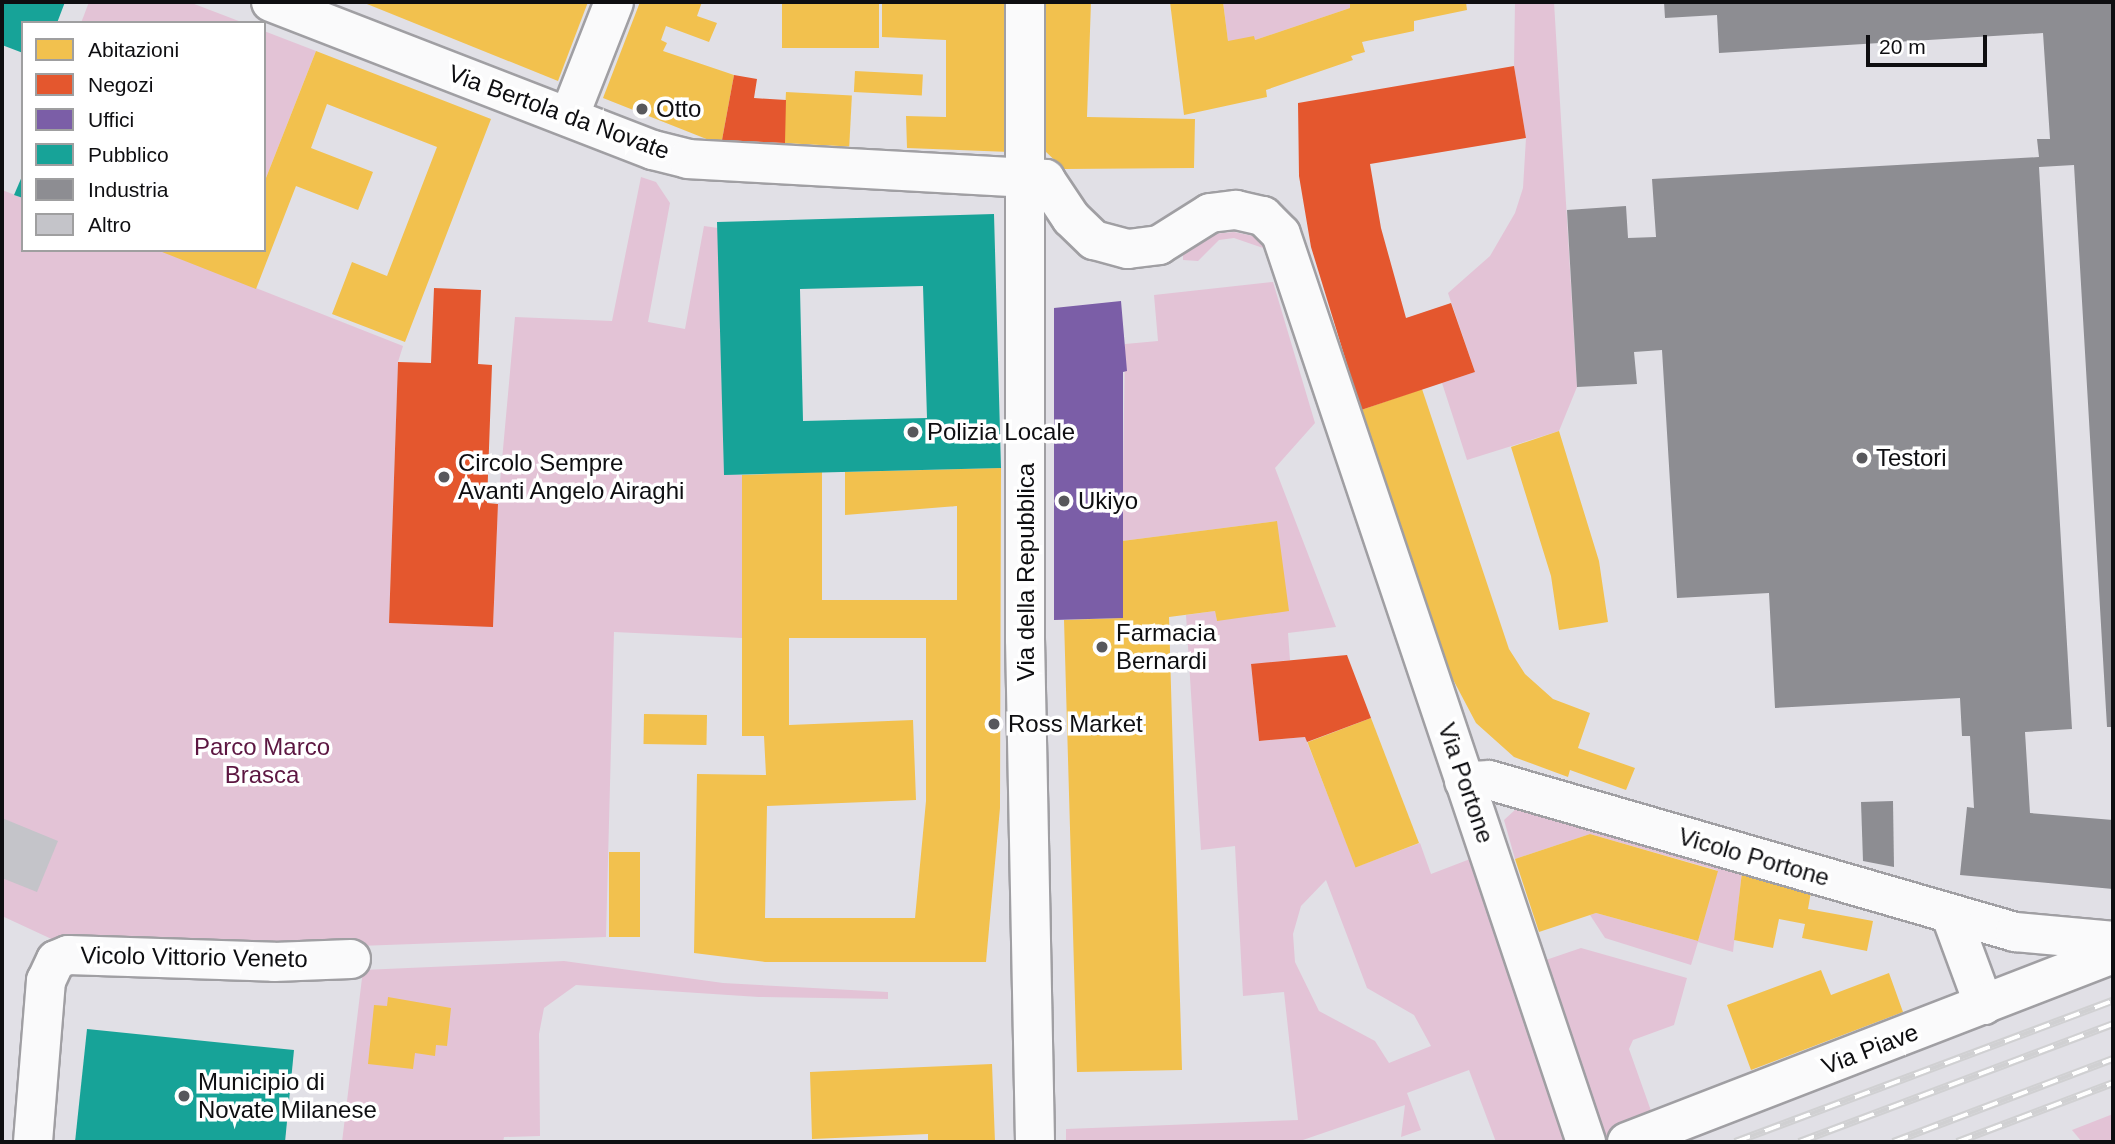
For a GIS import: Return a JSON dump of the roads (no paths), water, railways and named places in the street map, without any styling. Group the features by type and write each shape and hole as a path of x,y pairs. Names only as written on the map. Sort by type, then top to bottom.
{"street":[{"name":"Via Bertola da Novate","path":"271,2 569,117 688,159 1027,175"},
{"path":"569,117 614,2"},
{"name":"Via della Repubblica","path":"1025,2 1025,639 1035,1142"},
{"name":"Via Portone","path":"1027,175 1045,179 1071,218 1094,240 1128,249 1159,245 1210,213 1236,210 1263,216 1281,234 1586,1142"},
{"name":"Vicolo Portone","path":"1465,781 1489,780 1951,916 2015,932 2113,941"},
{"path":"1951,916 1984,1005"},
{"name":"Via Piave","path":"1626,1142 2113,954"},
{"name":"Vicolo Vittorio Veneto","path":"33,1142 46,981 56,960 68,955 274,962 351,959"}],"railway":[{"path":"1735,1142 2113,1001"},
{"path":"1799,1142 2113,1024"},
{"path":"1893,1142 2113,1059"},
{"path":"1957,1142 2113,1083"}],"place":[{"name":"Otto","path":"642,109"},
{"name":"Polizia Locale","path":"913,432"},
{"name":"Testori","path":"1862,458"},
{"name":"Circolo Sempre Avanti Angelo Airaghi","path":"444,477"},
{"name":"Ukiyo","path":"1064,501"},
{"name":"Farmacia Bernardi","path":"1102,647"},
{"name":"Ross Market","path":"994,724"},
{"name":"Municipio di Novate Milanese","path":"184,1096"}],"park label":[{"name":"Parco Marco Brasca","path":"262,761"}]}
